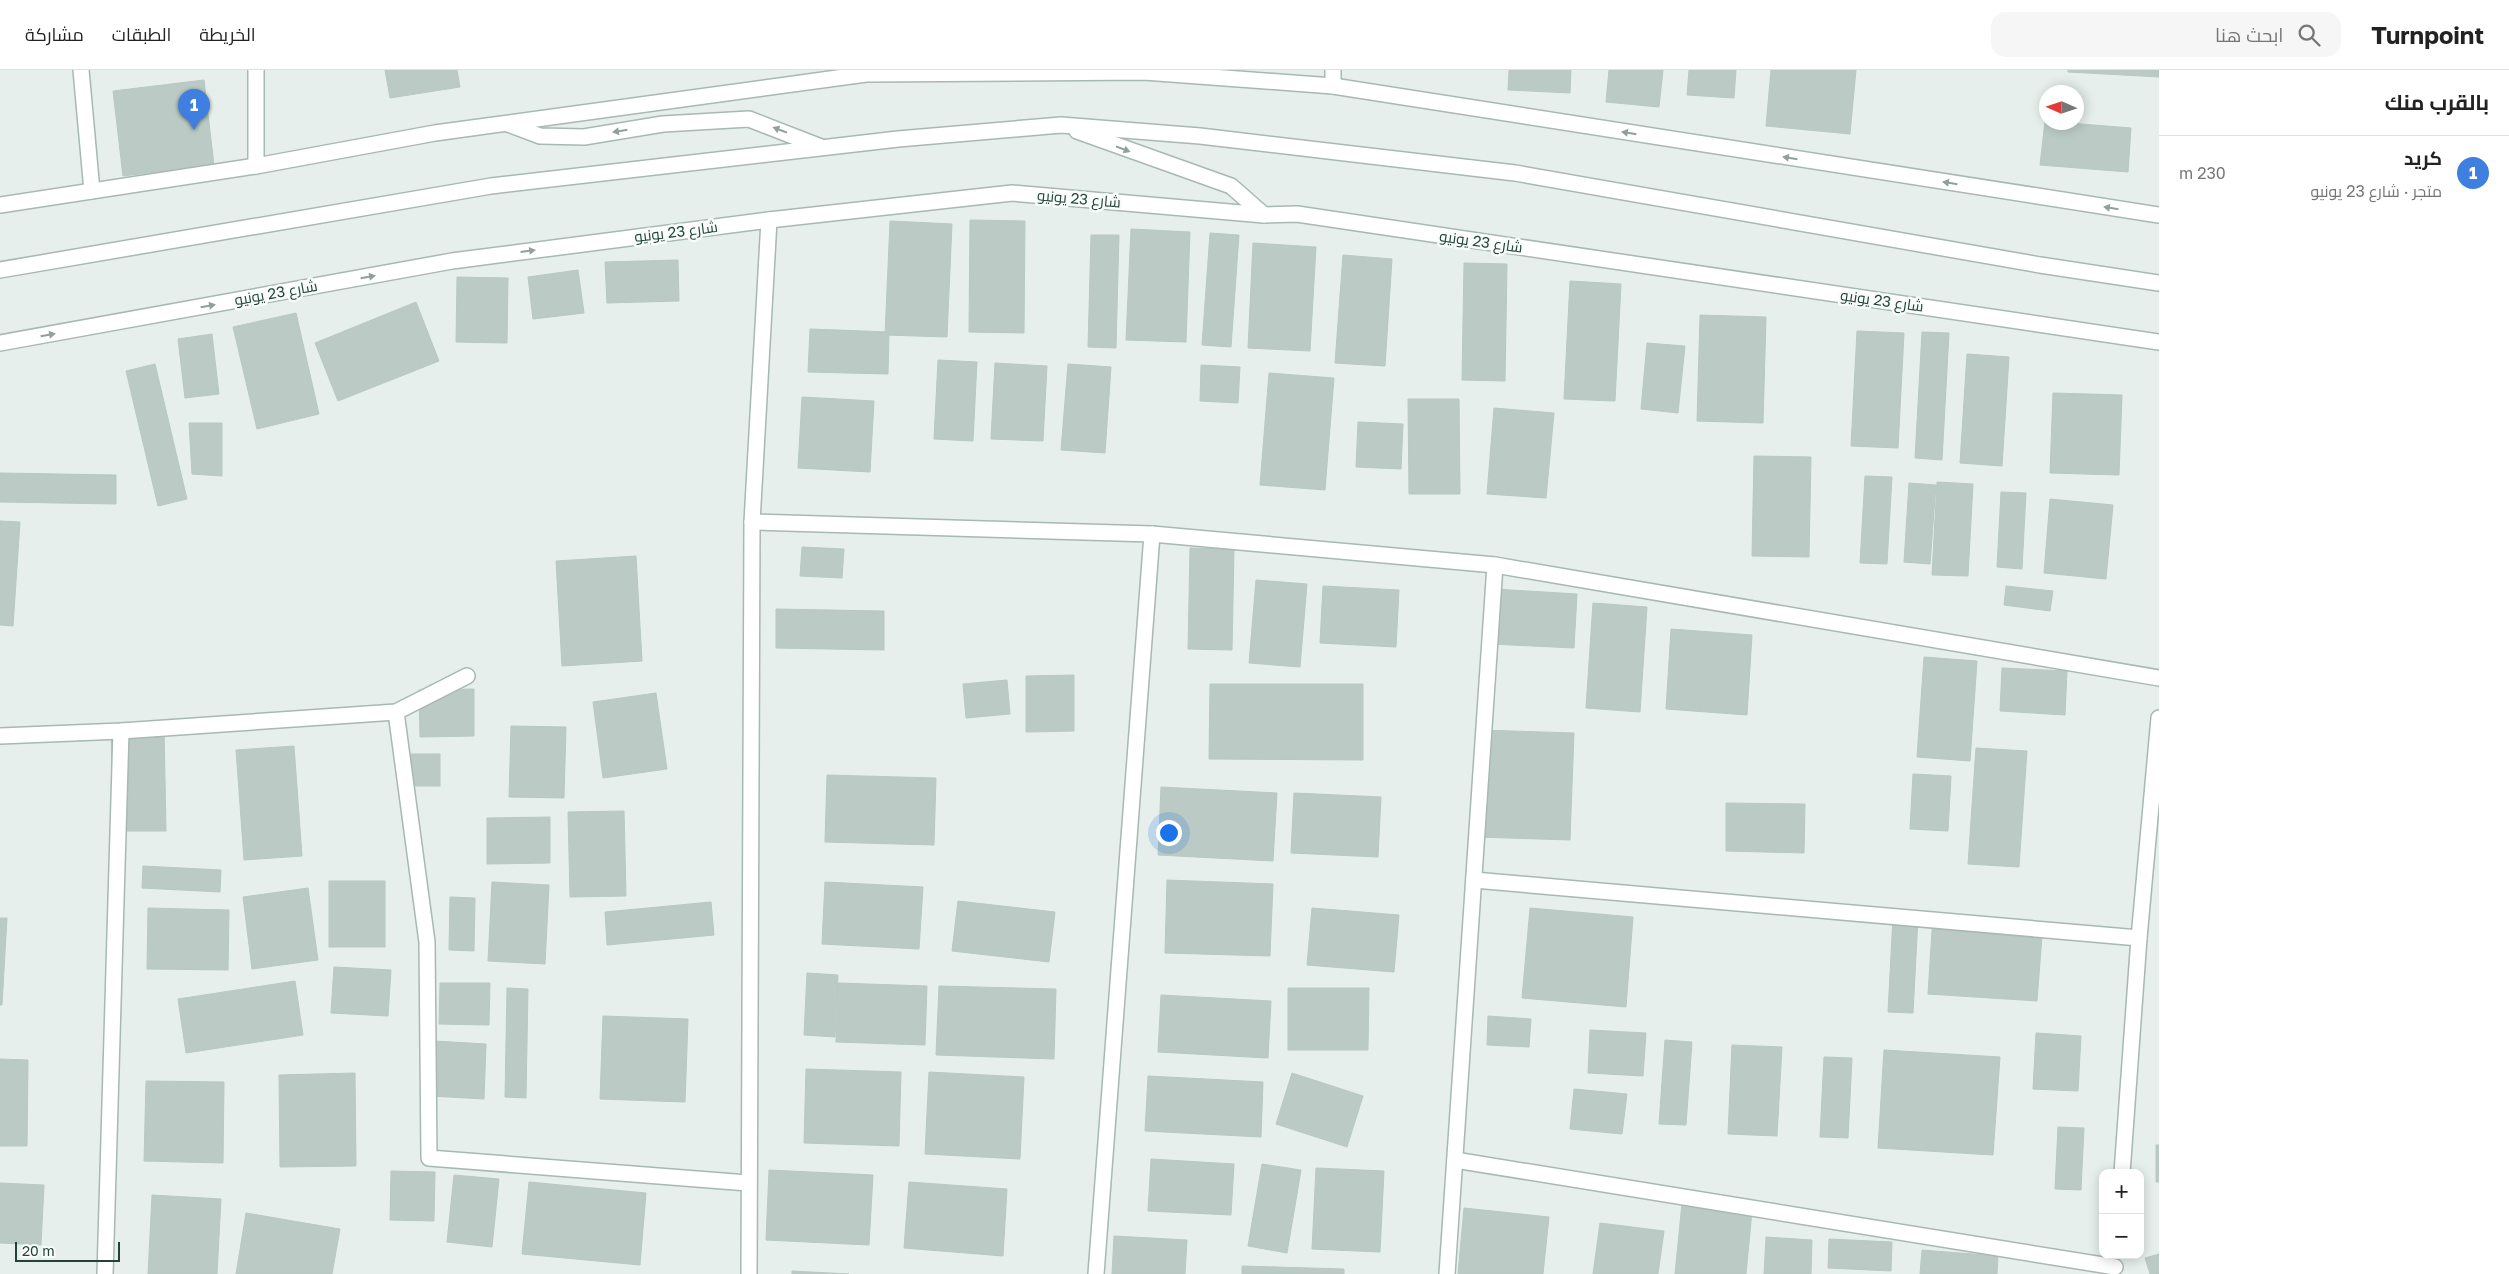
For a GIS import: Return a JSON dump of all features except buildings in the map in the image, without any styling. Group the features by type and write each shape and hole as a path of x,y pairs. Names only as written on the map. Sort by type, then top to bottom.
{"street":[{"path":"81,70 92,191"},
{"path":"256,70 256,166"},
{"path":"1332,86 1334,70"},
{"path":"0,205 256,166 435,133 866,74 1144,72 1332,86 2159,215"},
{"path":"505,123 540,136 584,136 663,124 749,119 825,148"},
{"path":"1062,125 1231,186 1264,215"},
{"path":"0,270 491,186 825,148 1062,125 1200,136 1515,173 2030,264 2159,283"},
{"name":"شارع 23 يونيو","path":"0,343 452,261 770,220 1012,194 1264,215 1297,214 2159,342"},
{"path":"749,1274 752,522 770,220"},
{"path":"752,522 1152,534 1495,565 2159,678"},
{"path":"1096,1274 1152,534"},
{"path":"1447,1274 1495,565"},
{"path":"0,736 121,731 396,712 467,676"},
{"path":"396,712 427,942 429,1158 748,1183"},
{"path":"2122,1169 2138,938 2159,718"},
{"path":"105,1274 121,731"},
{"path":"1474,880 2138,938"},
{"path":"1455,1160 2115,1266"}],"place":[{"name":"كريد","path":"194,130"}]}
